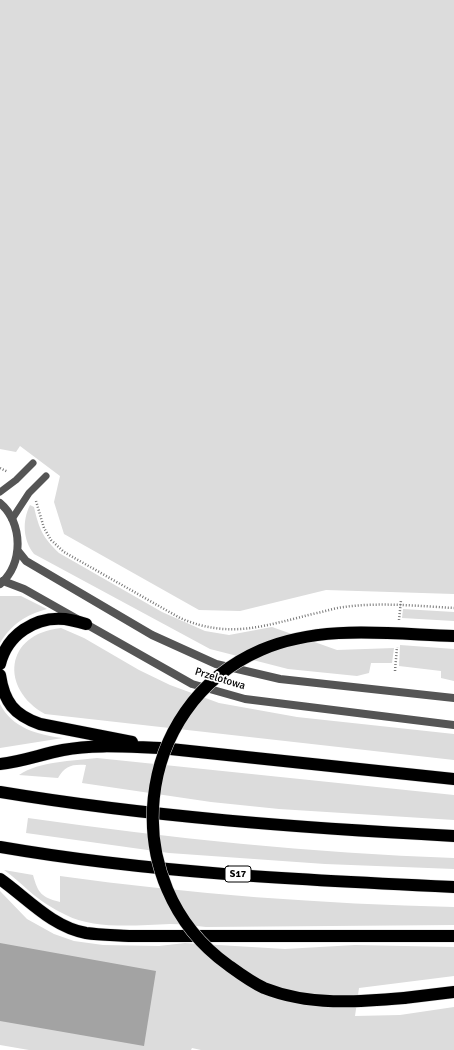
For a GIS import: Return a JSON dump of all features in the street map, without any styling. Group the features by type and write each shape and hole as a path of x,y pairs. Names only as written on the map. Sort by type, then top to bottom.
{"highway":[{"path":"0,664 2,656 15,636 41,620 64,619 86,624"},
{"path":"454,636 339,632 285,641 243,658 206,686 185,713 168,745 159,768 152,804 153,840 156,860 164,886 184,920 200,943 243,976 271,990 293,996 328,1002 347,1003 454,992"},
{"path":"0,675 3,693 7,701 13,709 27,720 40,724 103,735 161,748"},
{"path":"0,764 64,750 91,746 161,748 454,779"},
{"path":"0,792 126,809 281,824 454,836"},
{"name":"S17","path":"0,847 134,866 298,879 454,887"},
{"path":"0,879 49,917 75,930 86,932 129,936 454,936"}],"street":[{"name":"Przelotowa","path":"0,503 12,518 17,534 18,551 12,567 2,582 24,589 192,684 245,699 454,725"},
{"name":"Przelotowa","path":"18,551 26,561 152,635 216,664 280,679 454,698"}],"lane":[{"path":"0,492 16,480 33,463"},
{"path":"12,518 29,493 46,476"}],"path":[{"path":"0,468 7,470 16,480"},
{"path":"29,493 38,503 40,517 51,540 64,552 180,618 196,625 214,629 235,630 254,628 344,607 400,605 454,608"}],"shaded area":[{"path":"0,0 454,0 454,594 326,590 240,611 199,610 64,534 54,502 60,476 20,446 16,452 0,449"},
{"path":"30,505 34,507 45,538 59,553 162,612 205,631 229,635 272,627 337,650 394,648 392,663 371,663 369,673 357,676 288,669 210,649 34,554 30,549 25,530 27,511"},
{"path":"0,596 21,596 47,609 32,614 14,625 0,643"},
{"path":"403,609 454,612 454,621 402,618"},
{"path":"61,628 84,638 139,670 170,685 219,703 297,717 454,734 454,760 45,714 30,703 20,691 15,677 15,664 19,651 28,640 42,632"},
{"path":"400,645 454,649 454,681 441,678 441,671 399,666"},
{"path":"0,704 11,719 19,725 44,735 63,738 0,748"},
{"path":"97,758 454,795 454,820 279,809 211,802 82,783 86,765 77,765 66,768 58,778 19,775 27,770 46,764"},
{"path":"28,818 241,844 401,856 454,858 454,869 325,864 169,853 26,833"},
{"path":"4,870 33,875 39,890 44,896 60,902 60,876 207,893 306,901 454,907 454,925 206,927 174,924 131,926 103,925 77,920 56,910 46,904"},
{"path":"0,891 27,919 54,934 74,941 103,945 159,946 185,943 285,949 355,945 454,947 454,976 359,988 355,1016 400,1015 454,1007 454,1050 201,1050 192,1048 191,1050 29,1050 0,1045"},
{"path":"0,943 156,971 144,1046 0,1021"}]}
